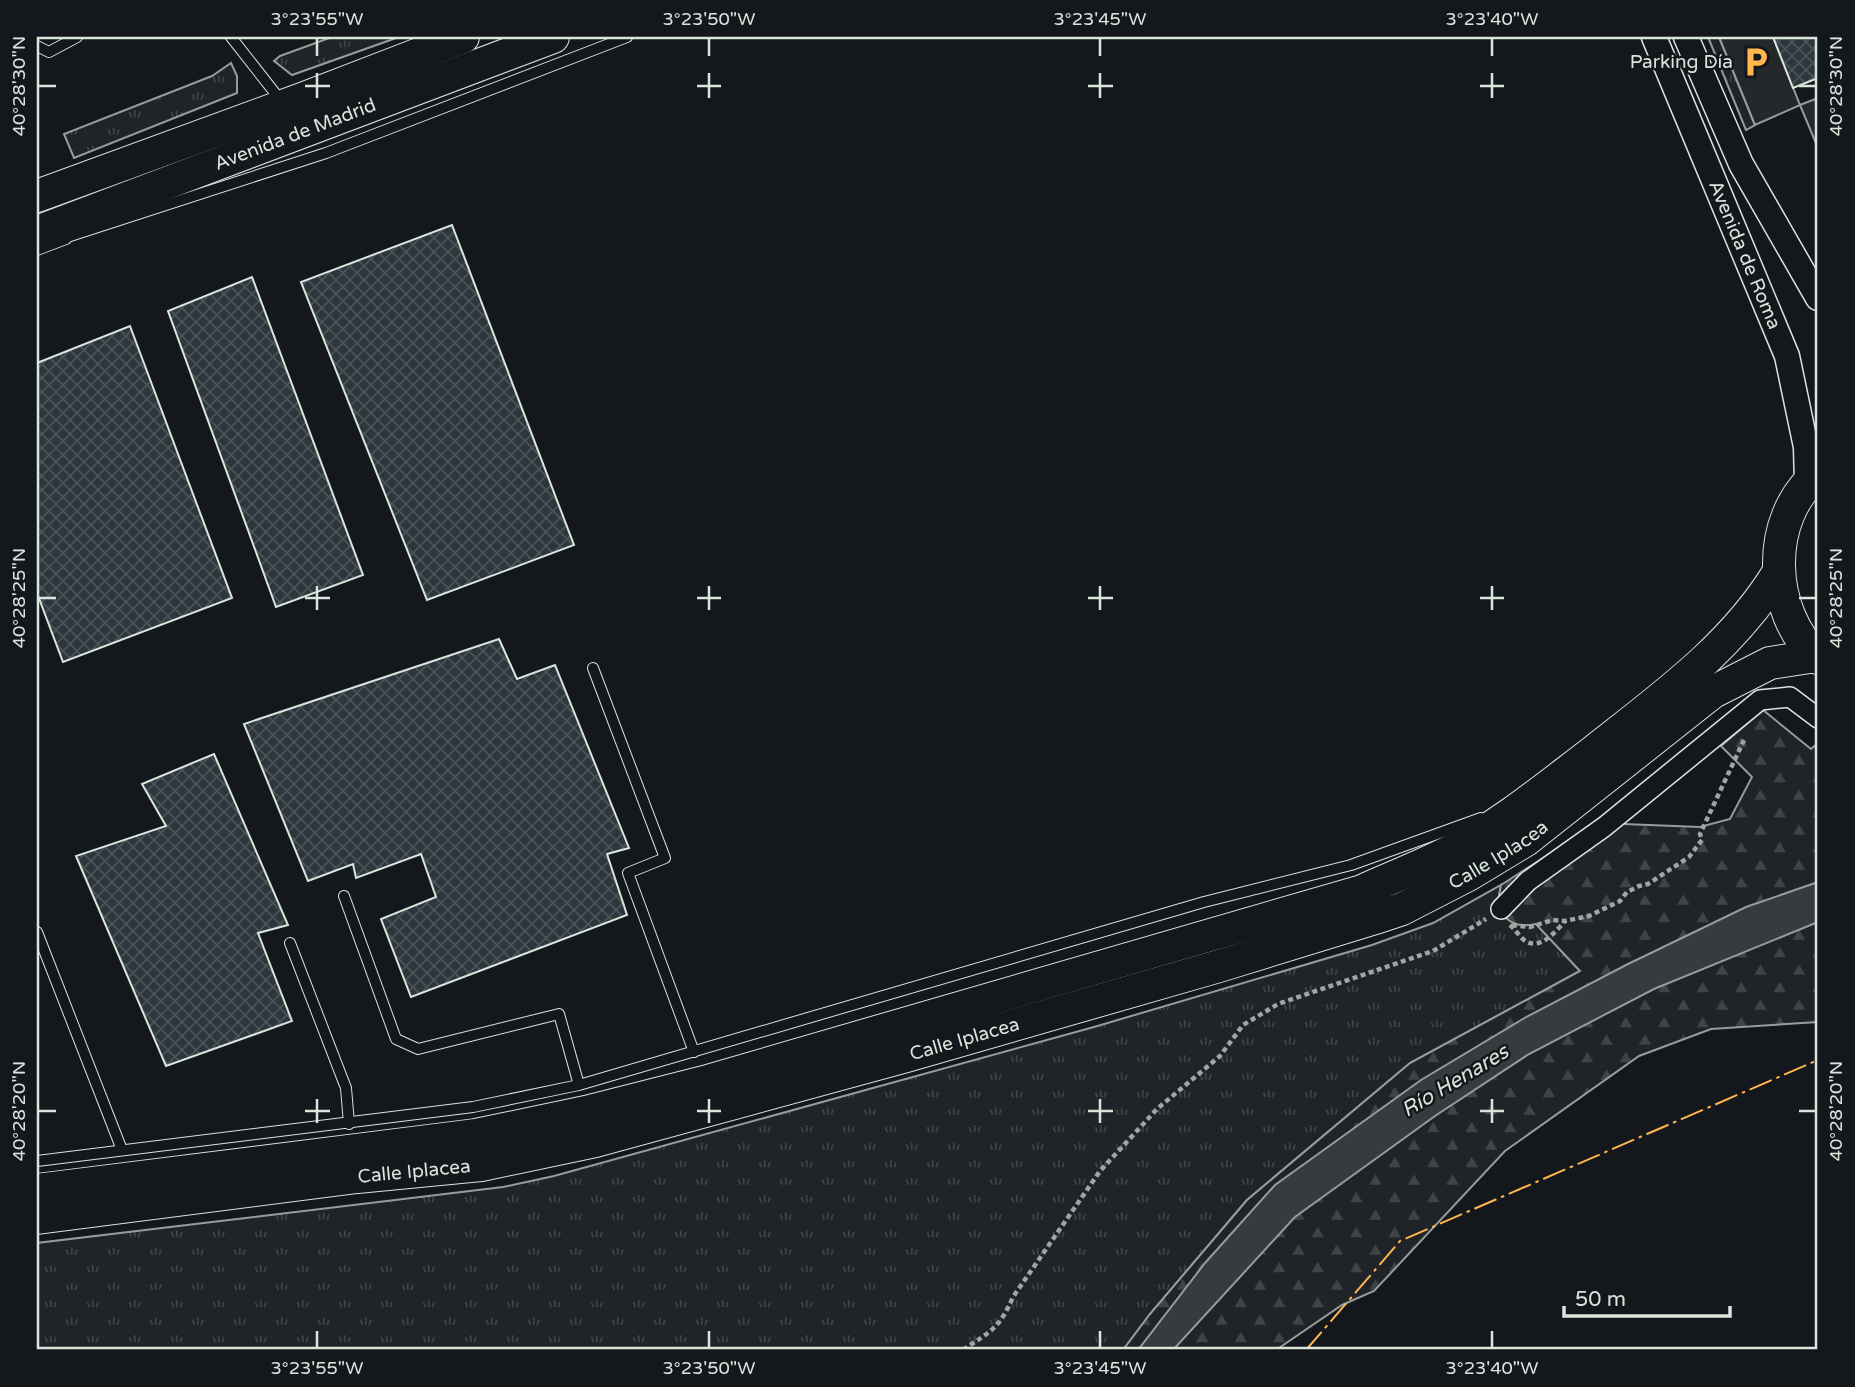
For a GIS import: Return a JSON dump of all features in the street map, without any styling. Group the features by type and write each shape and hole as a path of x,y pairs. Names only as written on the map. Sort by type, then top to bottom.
{"main road":[{"name":"Avenida de Madrid","path":"37,196 463,37"},
{"name":"Avenida de Madrid","path":"37,232 553,37"},
{"path":"1813,478 1784,525 1778,573 1784,603 1797,632 1817,657"},
{"name":"Calle Iplacea","path":"37,1190 477,1135 586,1112 704,1082 1362,891 1450,851 1528,802 1689,677 1762,600 1778,573"},
{"name":"Calle Iplacea","path":"37,1218 357,1177 481,1165 595,1141 958,1041 1375,918 1402,909 1457,881 1526,840 1713,692 1770,663 1817,657"}],"street":[{"name":"Avenida de Roma","path":"1654,37 1787,356 1813,478"},
{"name":"Avenida de Roma","path":"1686,37 1741,164 1818,298"},
{"path":"1496,915 1528,881 1604,827 1760,701 1790,697 1818,718"}],"lane":[{"path":"37,46 49,52 77,37"},
{"path":"231,37 284,106"},
{"path":"37,248 326,153 627,37"},
{"path":"593,668 665,858 628,873 694,1052"},
{"path":"37,1161 472,1107 579,1085 1204,902 1351,866 1528,802"},
{"path":"344,896 396,1039 418,1049 559,1014 579,1085"},
{"path":"37,932 122,1150"},
{"path":"290,943 346,1088 349,1124"}],"path":[{"path":"1565,921 1545,941 1536,944 1527,942 1508,924 1530,927 1553,920 1565,921 1589,916 1620,901 1627,892 1648,884 1689,857 1702,840 1700,834 1742,747 1750,708"},
{"path":"963,1350 993,1330 1003,1319 1013,1297 1100,1171 1157,1110 1220,1056 1244,1025 1278,1004 1433,951 1496,915"},
{"path":"1482,922 1496,915"}],"green space":[{"path":"332,37 399,37 292,75 274,61 280,56"},
{"path":"1708,37 1719,37 1755,125 1746,130"},
{"path":"231,63 237,76 237,93 74,158 64,134 212,76"},
{"path":"1763,710 1811,749 1818,743 1818,1022 1711,1029 1639,1056 1505,1151 1374,1291 1342,1305 1276,1350 1123,1350 1150,1314 1247,1200 1410,1063 1580,971 1536,924 1518,925 1505,917 1497,907 1501,885 1598,823 1700,827 1730,819 1752,777 1721,746"},
{"path":"1501,885 1497,907 1536,924 1580,971 1410,1063 1247,1200 1150,1314 1123,1350 37,1350 37,1243 503,1187 554,1176 1094,1027 1372,945 1433,923"}],"shaded area":[{"name":"Parking Día","path":"1719,37 1773,37 1800,105 1755,125"},
{"path":"1818,98 1818,148 1800,105"}],"water":[{"name":"Río Henares","path":"1818,882 1818,922 1654,989 1529,1054 1435,1116 1295,1217 1173,1350 1138,1350 1205,1263 1275,1185 1421,1080 1528,1016 1626,965 1746,907"}],"building":[{"path":"1773,37 1818,37 1818,78 1793,88"},
{"path":"452,225 574,545 427,600 301,282"},
{"path":"252,277 363,575 276,607 168,311"},
{"path":"130,326 232,598 63,662 37,593 37,363"},
{"path":"499,639 517,679 555,665 629,848 607,854 627,915 411,997 381,919 436,897 421,854 356,878 353,864 308,881 244,724"},
{"path":"214,754 288,925 258,933 292,1021 166,1066 76,856 166,826 142,784"}],"power":[{"path":"1306,1350 1400,1241 1818,1060"}],"place":[{"name":"Parking Día","path":"1756,62"}]}
